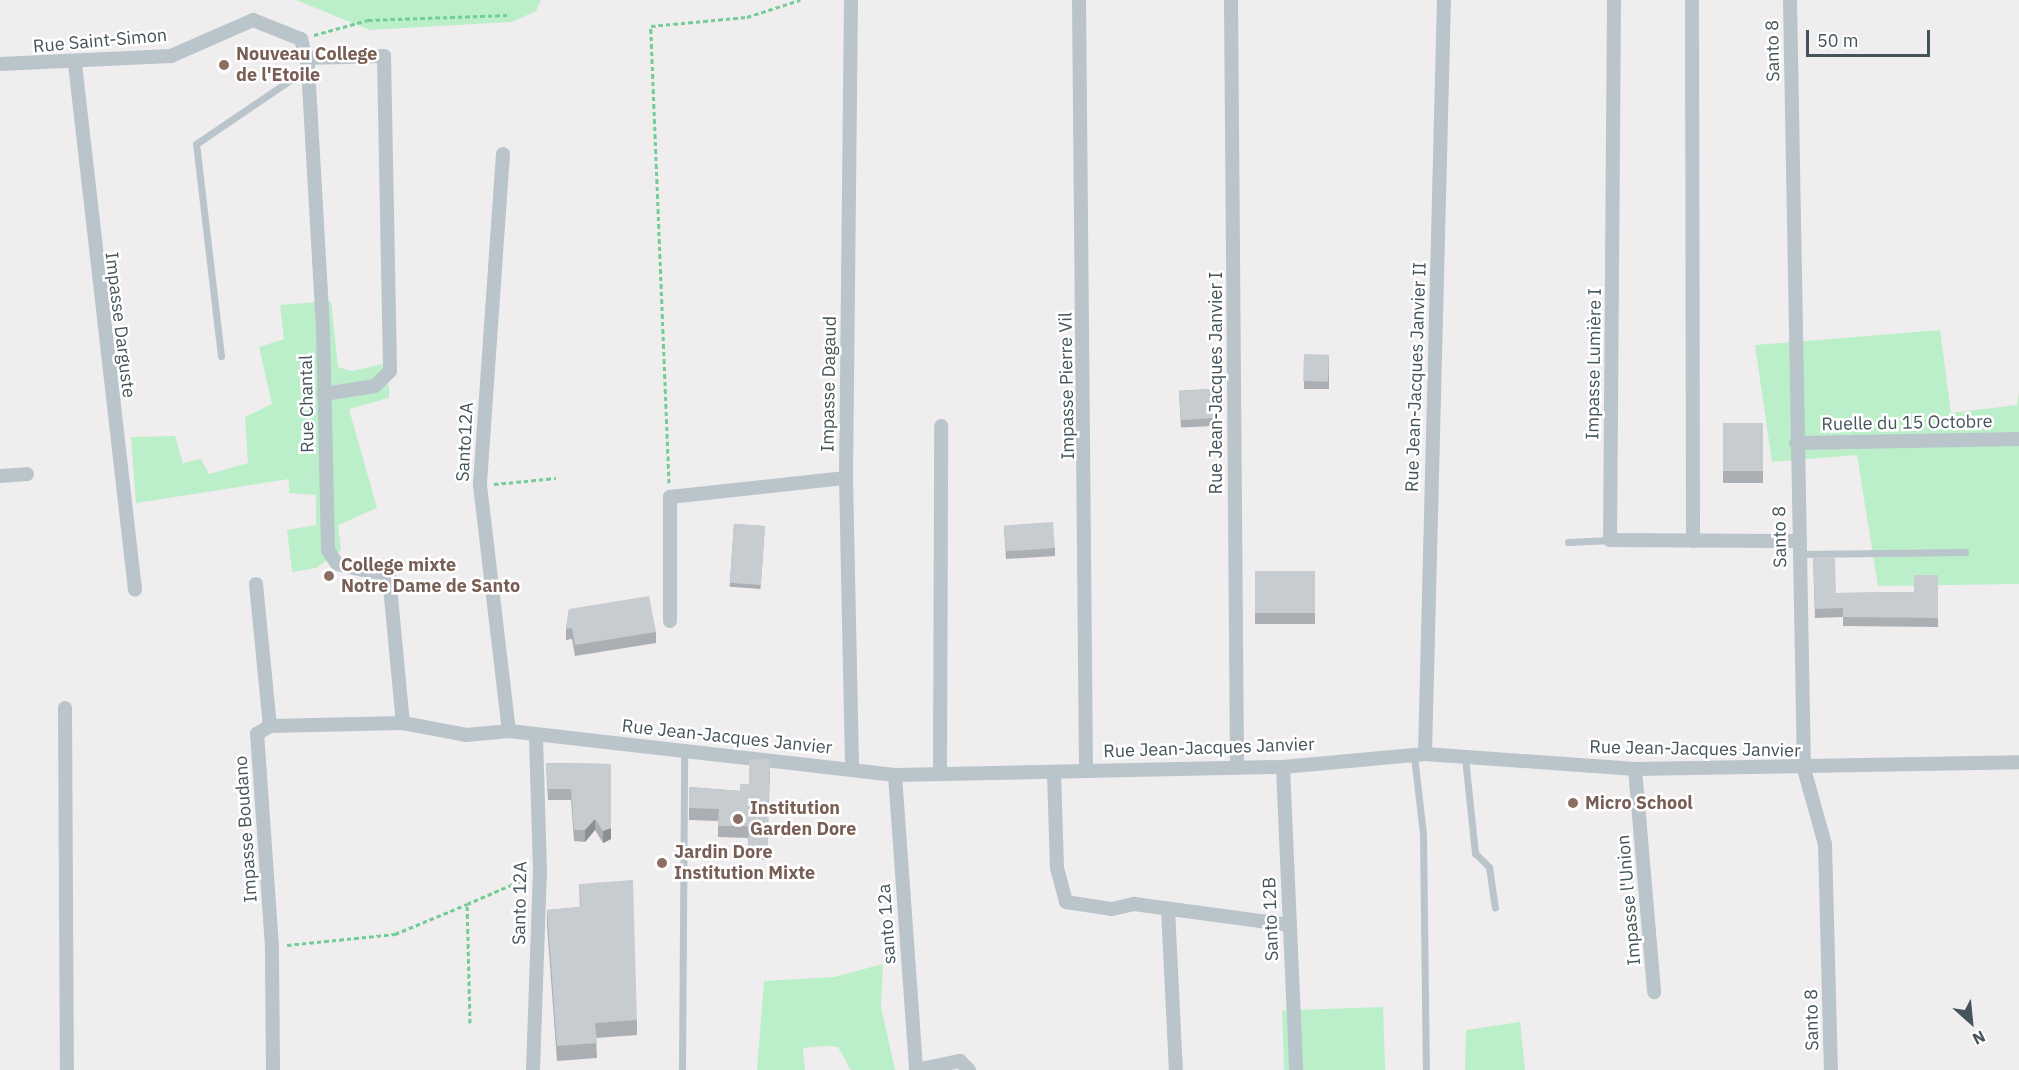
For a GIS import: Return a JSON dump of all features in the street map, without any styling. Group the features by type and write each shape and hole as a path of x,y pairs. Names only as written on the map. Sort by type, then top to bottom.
{"street":[{"name":"Impasse Dagaud","path":"852,0 846,478 852,768"},
{"name":"Impasse Pierre Vil","path":"1079,0 1086,771"},
{"name":"Rue Jean-Jacques Janvier I","path":"1231,0 1237,766"},
{"name":"Rue Jean-Jacques Janvier II","path":"1419,755 1444,0"},
{"name":"Impasse Lumière I","path":"1610,540 1614,0"},
{"path":"1692,0 1693,541"},
{"name":"Santo 8","path":"1790,0 1796,444 1804,769 1825,844 1831,1070"},
{"name":"Rue Saint-Simon","path":"0,64 75,64 90,57 171,56 253,20 301,39"},
{"name":"Rue Chantal","path":"301,39 307,63 324,394 328,550 337,564 389,576 403,723"},
{"path":"307,63 384,56 390,371 375,386 324,394"},
{"name":"Impasse Darguste","path":"75,64 135,590"},
{"name":"Santo12A","path":"503,154 480,485 509,731"},
{"path":"940,774 941,426"},
{"name":"Ruelle du 15 Octobre","path":"1796,444 2019,439"},
{"path":"0,476 27,474"},
{"path":"670,621 670,497 846,478"},
{"path":"1610,540 1693,541 1798,548"},
{"path":"256,584 270,726 403,723"},
{"path":"65,708 67,1070"},
{"name":"Rue Jean-Jacques Janvier","path":"403,723 466,735 509,731 536,736 852,768 895,775 1054,773 1237,766 1282,767 1419,755 1635,769 1804,769 2019,762"},
{"name":"Impasse Boudano","path":"270,726 257,734 272,946 273,1070"},
{"name":"Santo 12A","path":"533,1070 540,872 536,736"},
{"name":"Santo 12B","path":"1282,767 1296,1070"},
{"name":"Impasse l'Union","path":"1635,769 1654,992"},
{"path":"1054,773 1057,868 1066,902 1168,909 1288,924"},
{"name":"santo 12a","path":"895,775 916,1070"},
{"path":"1168,909 1176,1070"},
{"path":"916,1070 960,1061 969,1070"}],"lane":[{"path":"221,356 196,144 307,63"},
{"path":"1568,542 1610,540"},
{"path":"1798,548 1965,552"},
{"path":"682,1070 684,750"},
{"path":"1419,755 1423,834 1426,1070"},
{"path":"1466,758 1475,853 1489,867 1495,908"}],"path":[{"path":"670,497 651,26 747,17 800,0"},
{"path":"301,39 368,20 509,15"},
{"path":"480,485 556,478"},
{"path":"272,946 395,934 540,872"},
{"path":"467,904 470,1023"}],"green space":[{"path":"296,0 541,0 536,11 512,22 370,30"},
{"path":"331,301 338,367 352,371 382,364 389,388 389,398 349,409 377,508 338,525 341,550 316,568 292,572 287,530 316,525 316,495 289,493 289,479 136,503 131,437 175,436 183,463 201,459 209,474 248,463 245,417 272,404 259,347 284,339 280,305"},
{"path":"1940,330 1951,413 2017,405 2019,393 2019,584 1878,586 1857,455 1772,462 1755,345"},
{"path":"883,964 881,1007 895,1070 851,1070 838,1047 824,1046 803,1048 805,1070 757,1070 764,981 834,977"},
{"path":"1383,1007 1385,1070 1284,1070 1282,1011"},
{"path":"1520,1022 1525,1070 1465,1070 1466,1030"}],"building":[{"path":"1304,354 1329,355 1328,382 1303,381"},
{"path":"1211,389 1213,418 1181,420 1179,391"},
{"path":"1723,423 1763,423 1763,471 1723,471"},
{"path":"1053,522 1055,548 1006,551 1004,525"},
{"path":"734,524 765,526 761,585 730,583"},
{"path":"1813,557 1835,557 1836,593 1914,592 1914,575 1938,575 1938,618 1843,617 1843,608 1815,609"},
{"path":"1255,571 1315,571 1315,613 1255,613"},
{"path":"649,596 656,632 575,645 572,628 566,629 569,609"},
{"path":"749,759 770,759 767,848 748,848 749,826 718,826 719,809 689,808 689,787 740,791 740,784 749,784"},
{"path":"546,763 611,764 611,828 603,831 595,819 585,830 574,830 571,789 548,789"},
{"path":"633,880 637,1020 595,1023 597,1043 557,1046 547,910 581,907 579,884"}],"place":[{"name":"Nouveau College de l'Etoile","path":"224,65"},
{"name":"College mixte Notre Dame de Santo","path":"329,576"},
{"name":"Micro School","path":"1573,803"},
{"name":"Institution Garden Dore","path":"738,819"},
{"name":"Jardin Dore Institution Mixte","path":"662,863"}]}
